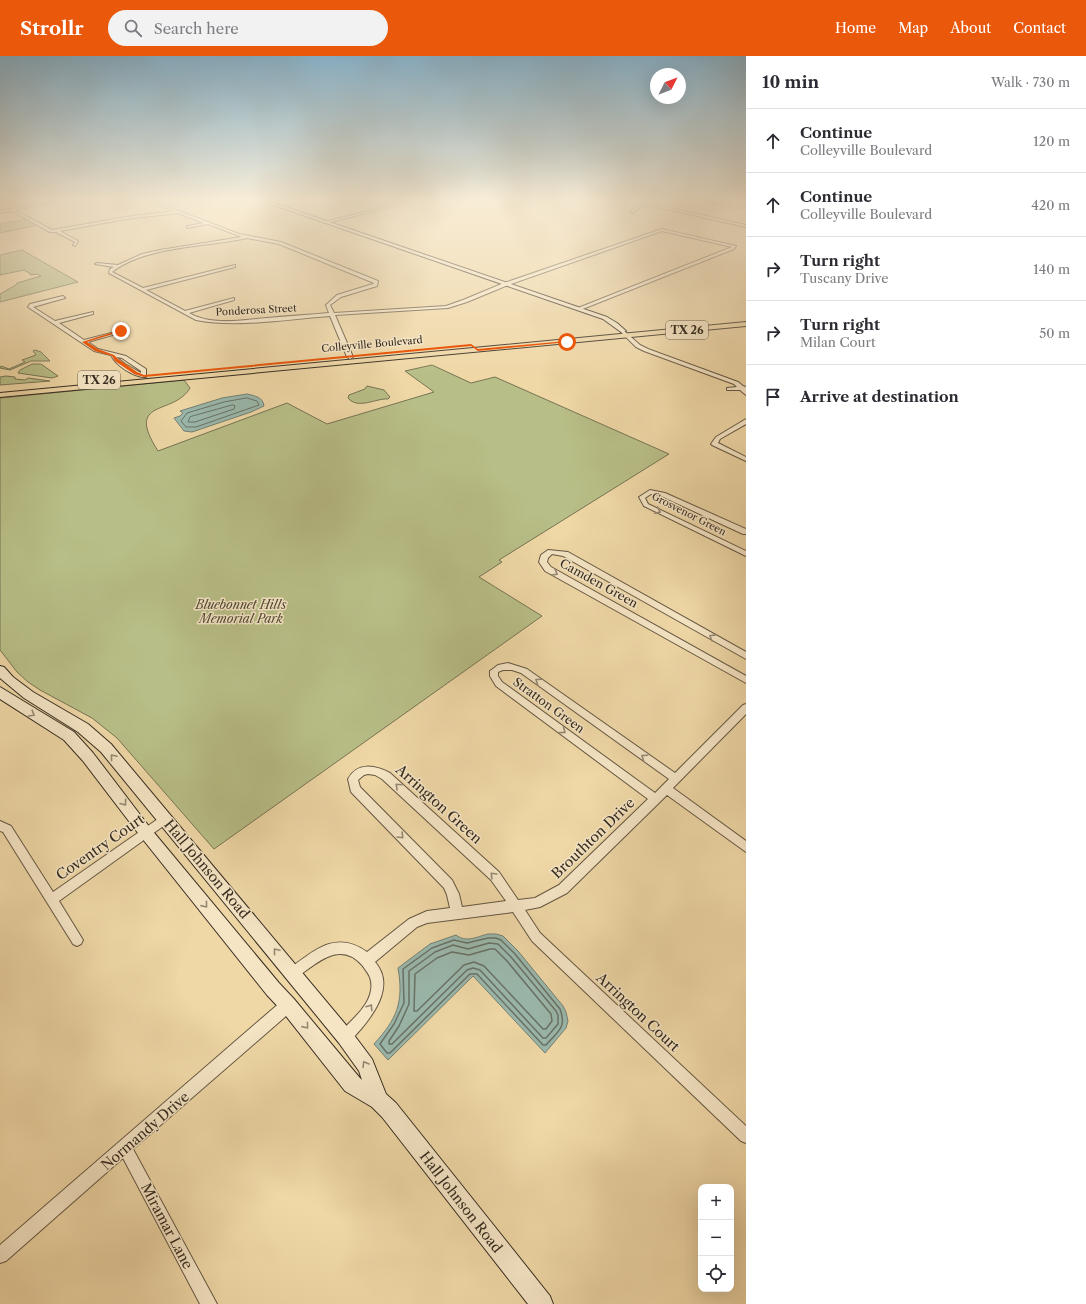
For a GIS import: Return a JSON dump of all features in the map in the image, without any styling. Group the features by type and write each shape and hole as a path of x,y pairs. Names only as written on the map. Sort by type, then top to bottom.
{"main road":[{"path":"435,259 604,318 615,324 625,334"},
{"name":"Colleyville Boulevard","path":"625,334 746,319"},
{"name":"Colleyville Boulevard","path":"0,389 144,379 746,324"},
{"name":"Colleyville Boulevard","path":"0,395 350,357 474,348"},
{"name":"Hall Johnson Road","path":"0,670 9,681 23,692 82,727 106,748 294,972 345,1037 366,1065 379,1100"},
{"name":"Hall Johnson Road","path":"0,692 9,700 69,736 88,757 146,833 352,1084 379,1100 389,1110 542,1304"}],"street":[{"path":"96,264 118,266 132,259"},
{"path":"320,259 376,282 375,285 336,298 328,305 350,357"},
{"name":"Ponderosa Street","path":"118,266 110,272 184,313 203,321 222,323 401,309 438,308 465,301 506,284 578,259"},
{"name":"Ponderosa Street","path":"580,310 705,259"},
{"path":"142,290 234,266"},
{"path":"63,297 32,305 30,307 96,350 113,356 124,357 132,362 144,370 144,379"},
{"path":"184,313 232,299"},
{"path":"55,323 91,313"},
{"path":"84,342 121,331"},
{"path":"625,334 638,346 646,350 736,384 745,390"},
{"path":"113,356 144,379"},
{"path":"124,365 132,362"},
{"path":"729,389 745,390"},
{"path":"746,422 718,438 714,444 746,459"},
{"name":"Grosvenor Green","path":"746,532 663,494 650,492 642,497 646,505 746,554"},
{"name":"Camden Green","path":"746,656 565,554 551,552 544,557 543,562 548,569 746,680"},
{"name":"Stratton Green","path":"656,799 499,684 494,676 494,671 499,666 510,666 524,671 676,779"},
{"name":"Brouthton Drive","path":"366,961 413,923 427,917 536,903 563,889 656,799 746,708"},
{"name":"Arrington Green","path":"457,913 453,894 448,884 355,788 353,779 357,773 366,770 378,771 386,776 495,876 516,906"},
{"path":"666,789 746,847"},
{"name":"Coventry Court","path":"52,899 165,819"},
{"path":"2,826 7,829 31,865 77,940"},
{"name":"Arrington Court","path":"516,906 536,937 746,1136"},
{"path":"294,972 326,952 336,948 352,950 373,967 378,980 377,994 371,1008 345,1037"},
{"name":"Normandy Drive","path":"0,1255 288,1005"},
{"name":"Miramar Lane","path":"125,1148 209,1304"}],"green space":[{"path":"0,259 38,259 78,282 0,302 0,294 17,283 41,276 37,274 30,275 31,274 24,270 0,275"},
{"path":"35,350 41,352 50,361 31,361 10,370 0,368 1,366 9,369 25,362 22,360 36,355 33,351"},
{"path":"32,364 41,364 58,376 52,378 18,373 20,370"},
{"name":"Bluebonnet Hills Memorial Park","path":"432,365 471,383 495,377 669,454 499,560 502,562 479,577 542,616 214,849 117,738 92,718 28,682 17,672 0,650 0,398 184,380 190,388 183,397 155,410 149,415 146,423 149,434 158,451 287,403 327,424 434,392 405,371"},
{"path":"0,377 15,377 15,379 25,380 28,378 50,381 0,385"},
{"path":"367,386 384,390 390,397 388,399 367,403 357,403 348,398 349,395 365,389"}],"water":[{"path":"247,394 256,396 262,401 264,406 251,412 192,432 184,431 174,418 183,413 180,411 222,398"},
{"path":"488,934 503,936 518,951 563,1006 568,1021 566,1028 545,1053 473,976 388,1060 374,1044 388,1026 397,1009 400,991 398,968 430,944 456,935 467,939"}],"route":[{"path":"121,331 84,342 96,350 113,356 116,360 135,373 144,376 471,345 478,350 567,342"}]}
